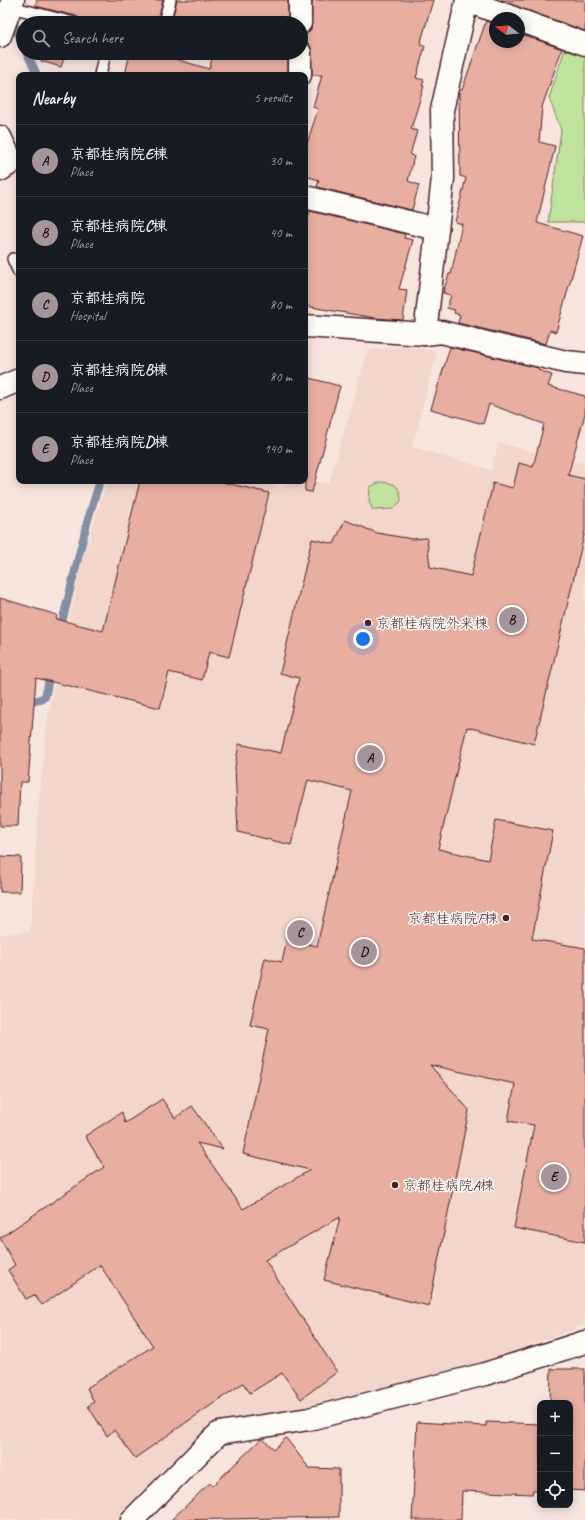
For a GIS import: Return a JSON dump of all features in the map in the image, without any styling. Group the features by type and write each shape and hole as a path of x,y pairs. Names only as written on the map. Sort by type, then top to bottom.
{"street":[{"path":"300,0 300,16"},
{"path":"425,334 443,178 442,110 467,0 498,12"},
{"path":"0,36 12,3"},
{"path":"525,22 585,44"},
{"path":"300,60 300,72"},
{"path":"0,136 12,162 0,170"},
{"path":"308,198 437,229"},
{"path":"308,326 425,334 441,332 566,362 585,364"},
{"path":"0,388 16,381"},
{"path":"132,1520 220,1433 309,1419 485,1374 585,1342"}],"lane":[{"path":"166,16 170,0"},
{"path":"12,3 52,16"},
{"path":"101,72 103,60"},
{"path":"13,259 16,266"}],"shaded area":[{"path":"405,346 437,352 412,447 492,470 498,443 585,464 585,1325 487,1360 354,1398 224,1421 121,1520 0,1520 0,934 30,932 39,799 49,709 83,559 106,484 267,484 282,488 286,484 308,484 308,480 329,483 368,350"}],"green space":[{"path":"565,49 585,55 585,222 548,222 561,130 549,98"},
{"path":"380,482 393,484 398,488 401,501 393,509 373,510 369,502 370,487"}],"building":[{"path":"37,0 163,0 159,16 76,16 35,6"},
{"path":"177,0 288,0 288,16 173,16"},
{"path":"312,0 433,0 420,45 425,46 416,78 424,80 422,86 424,86 411,129 417,131 410,155 414,156 408,181 419,185 412,210 317,187 319,180 308,177 308,141 318,109 313,107 322,75 312,75 311,47 308,43 308,33 311,29"},
{"path":"501,0 585,0 585,31 521,8"},
{"path":"486,21 489,22 489,48 525,48 525,35 562,49 542,107 539,142 555,146 537,223 583,236 556,332 550,330 546,344 458,323 460,315 454,313 455,310 447,308 451,295 443,293 449,274 451,274 462,224 455,222 466,178 460,176 459,91 460,89 462,90"},
{"path":"41,60 64,60 61,67"},
{"path":"128,60 179,60 209,69 212,60 288,60 288,72 126,72"},
{"path":"310,211 405,234 404,238 413,240 399,289 407,290 403,320 375,318 308,307 308,217"},
{"path":"450,347 539,368 538,370 552,375 548,386 585,396 585,414 568,475 585,479 585,531 534,744 467,727 438,849 488,860 496,820 553,831 532,939 585,948 585,1242 514,1228 534,1125 508,1121 515,1084 430,1065 469,1110 429,1306 324,1280 340,1217 265,1260 337,1372 301,1399 282,1373 250,1393 243,1383 135,1458 114,1430 107,1436 88,1406 94,1402 87,1388 153,1346 100,1265 42,1305 34,1295 26,1299 8,1270 15,1265 0,1238 104,1167 85,1136 122,1112 125,1123 162,1099 175,1118 192,1106 223,1149 197,1143 243,1209 310,1170 243,1154 269,1029 250,1025 265,958 282,962 287,939 317,946 352,791 308,780 291,845 238,832 235,767 239,744 281,753 299,678 280,673 312,539 334,544 345,520 377,533 412,539 427,538 430,567 471,576 493,483 513,488 519,463 533,467 544,424 489,404 483,424 431,409"},
{"path":"308,378 340,386 312,492 305,491 305,484 308,484"},
{"path":"139,484 231,484 269,493 229,657 209,652 202,680 169,672 160,708 36,678 28,782 20,782 18,826 0,826 0,598 57,615 56,619 103,631"},
{"path":"0,856 21,857 20,892 0,892"},
{"path":"551,1369 585,1369 585,1491 573,1490 573,1400 550,1400"},
{"path":"417,1422 486,1426 486,1422 537,1424 537,1490 533,1490 532,1494 462,1491 461,1520 412,1520"},
{"path":"286,1438 309,1468 339,1469 339,1517 171,1520 210,1483 212,1486 261,1439 263,1439 274,1449"}],"waterway":[{"path":"13,17 16,29"},
{"path":"30,60 36,72"},
{"path":"60,630 88,519 99,484"},
{"path":"25,702 33,702 45,697 51,671"}],"place":[{"name":"京都桂病院C棟","path":"512,620"},
{"name":"京都桂病院外来棟","path":"368,623"},
{"name":"京都桂病院E棟","path":"370,758"},
{"name":"京都桂病院F棟","path":"506,918"},
{"name":"京都桂病院","path":"300,933"},
{"name":"京都桂病院B棟","path":"364,952"},
{"name":"京都桂病院D棟","path":"554,1177"},
{"name":"京都桂病院A棟","path":"395,1185"}]}
